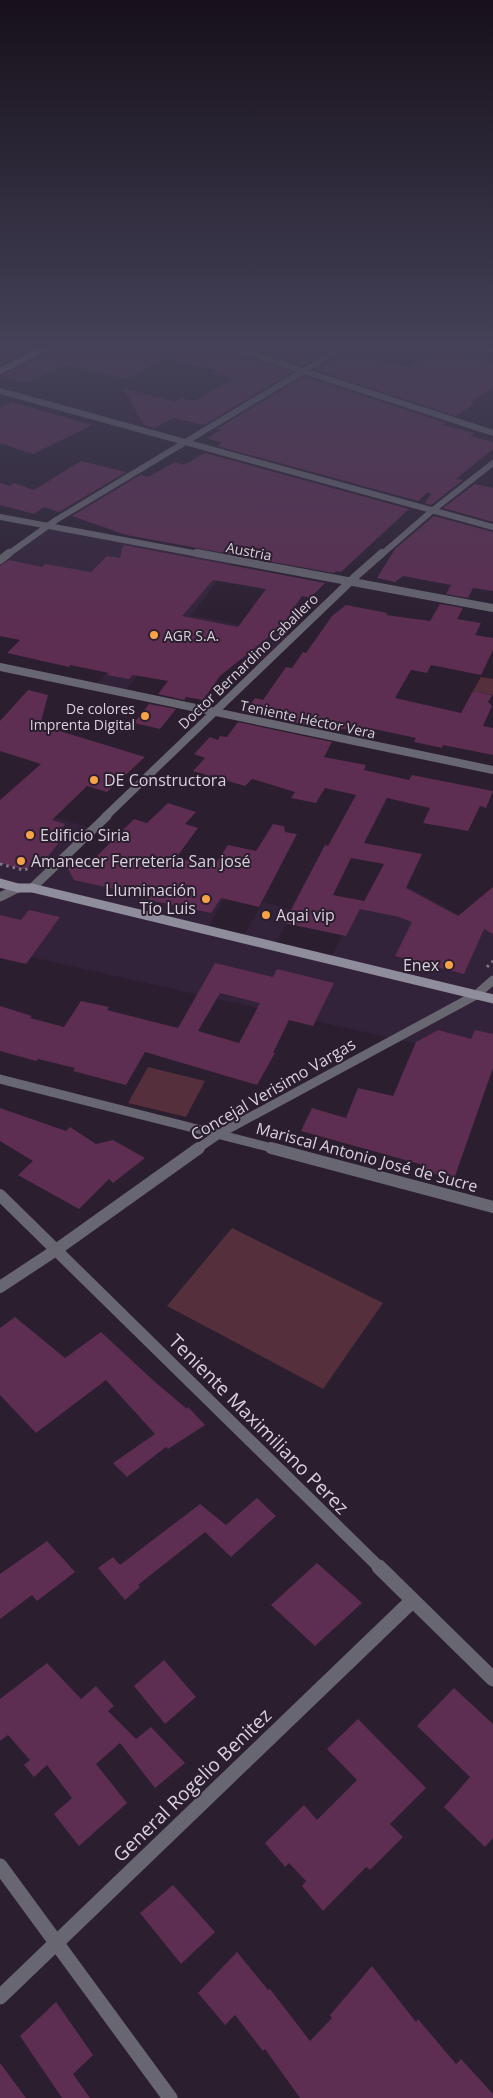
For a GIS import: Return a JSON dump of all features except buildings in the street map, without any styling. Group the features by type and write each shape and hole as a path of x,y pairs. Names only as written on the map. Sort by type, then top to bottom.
{"main road":[{"path":"0,883 18,888 32,888 493,999"}],"street":[{"path":"0,560 47,526 183,444"},
{"path":"193,444 493,527"},
{"name":"Doctor Bernardino Caballero","path":"32,888 350,582 433,510 493,463"},
{"name":"Austria","path":"0,517 493,608"},
{"name":"Teniente Héctor Vera","path":"0,667 493,770"},
{"path":"0,897 18,888"},
{"name":"Concejal Verisimo Vargas","path":"0,1287 56,1250 219,1134 476,995 493,980"},
{"name":"Mariscal Antonio José de Sucre","path":"0,1079 219,1134 493,1207"},
{"name":"Teniente Maximiliano Perez","path":"0,1195 493,1679"},
{"name":"General Rogelio Benitez","path":"0,1997 412,1601"},
{"path":"0,1866 170,2098"}],"path":[{"path":"0,864 23,870 32,868"}],"shaded area":[{"path":"49,528 231,563 191,615 289,635 259,663 164,645 125,691 96,685 144,625 0,609 0,563"},
{"path":"481,677 493,679 493,695 473,691"},
{"path":"0,801 97,830 70,858 195,890 234,881 209,926 244,935 263,902 294,910 276,943 332,956 357,905 394,913 406,886 493,933 493,1061 0,950"},
{"path":"148,1067 205,1081 186,1117 128,1103"},
{"path":"232,1228 383,1303 323,1389 167,1306"}],"place":[{"name":"AGR S.A.","path":"154,635"},
{"name":"De colores Imprenta Digital","path":"145,716"},
{"name":"DE Constructora","path":"94,780"},
{"name":"Edificio Siria","path":"30,835"},
{"name":"Amanecer Ferretería San josé","path":"21,861"},
{"name":"Lluminación Tío Luis","path":"206,899"},
{"name":"Aqai vip","path":"266,915"},
{"name":"Enex","path":"449,965"}]}
